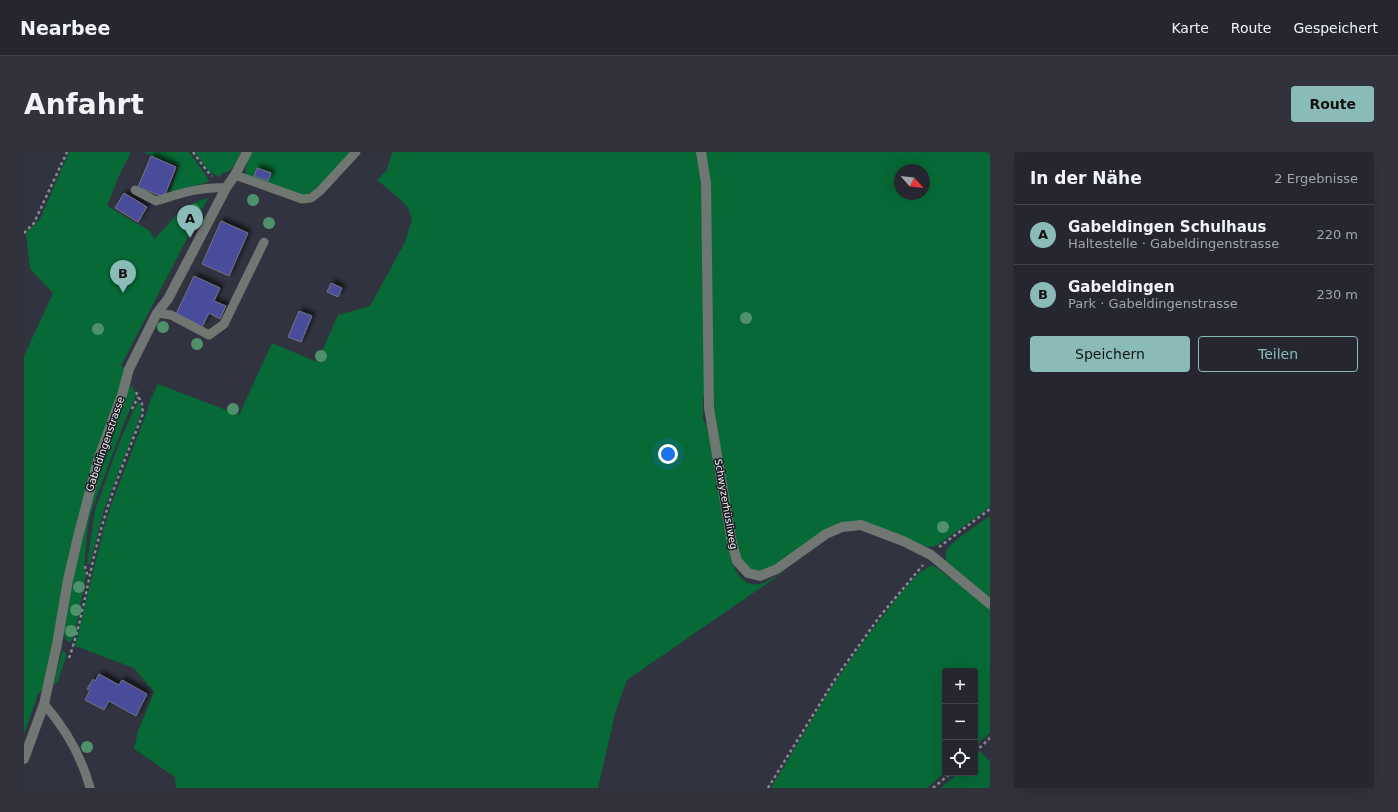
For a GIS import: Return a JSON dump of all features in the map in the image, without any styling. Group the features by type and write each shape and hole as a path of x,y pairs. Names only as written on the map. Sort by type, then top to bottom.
{"street":[{"name":"Gabeldingenstrasse","path":"24,759 44,704 57,644 68,580 94,475 122,395 129,369 157,313 168,299 226,188 236,175 247,152"},
{"name":"Schwyzerhüsliweg","path":"701,152 706,182 709,408 732,543 737,561 748,573 760,576 777,569 826,534 842,527 861,525 903,541 931,555 990,604"}],"lane":[{"path":"236,175 302,199 310,198 320,191 356,152"},
{"path":"135,190 156,200 195,189 217,187 226,188"},
{"path":"157,313 171,315 209,335 224,324 264,242"},
{"path":"44,704 55,717 69,739 88,780 90,788"}],"path":[{"path":"24,233 34,223 67,152"},
{"path":"193,152 207,171 226,188"},
{"path":"71,651 76,638 98,538 114,486 143,414 142,404 136,390"},
{"path":"768,788 837,676 880,616 931,555 944,542 990,509"},
{"path":"978,749 990,738"},
{"path":"933,788 948,776"}],"green space":[{"path":"69,152 131,152 118,178 107,206 150,231 154,239 183,209 198,201 208,198 121,366 124,368 120,384 89,480 78,520 43,689 38,694 24,734 24,356 53,293 30,269 26,233 40,219"},
{"path":"143,152 189,152 206,175 209,182 170,192 179,166"},
{"path":"195,152 241,152 232,168 229,171 222,173 220,177 209,172"},
{"path":"251,152 354,152 311,193 302,195 253,178 246,174 245,169"},
{"path":"392,152 697,152 702,181 705,390 703,399 703,419 707,427 716,472 730,555 734,567 740,577 750,584 763,583 788,569 627,680 616,710 598,788 176,788 175,777 134,749 138,731 154,692 134,668 75,646 103,531 111,505 150,401 158,384 239,415 272,343 317,362 338,315 370,306 405,242 412,219 408,208 400,199 377,180 387,170"},
{"path":"704,152 990,152 990,507 938,545 930,547 853,523 802,553 772,568 752,571 745,565 738,552 714,412"},
{"path":"128,385 129,389 132,385 136,396 93,506 88,525 84,567 86,576 77,623 70,643 66,640 63,631 74,573 104,454"},
{"path":"138,401 142,408 141,414 104,510 90,564 87,564 95,510 121,438"},
{"path":"990,516 990,600 946,563 946,553 949,546"},
{"path":"932,565 936,567 990,609 990,733 978,743 978,668 942,668 942,775 927,788 771,788 834,683 869,634 900,594 919,573"},
{"path":"62,651 65,652 66,657 58,681 54,686 54,682"},
{"path":"980,751 990,762 990,788 941,788 955,776 978,776 978,753"}],"building":[{"path":"151,156 176,167 164,197 138,187"},
{"path":"257,168 271,173 268,181 254,176"},
{"path":"124,193 147,207 138,222 115,208"},
{"path":"221,221 248,233 229,276 202,264"},
{"path":"194,276 220,288 214,301 226,306 220,319 209,313 202,327 176,314"},
{"path":"331,283 342,288 338,297 327,292"},
{"path":"299,311 312,316 301,342 288,337"},
{"path":"99,674 119,685 122,680 147,694 136,716 109,701 104,710 85,700 90,690 87,689 93,679 95,681"}],"place":[{"name":"Gabeldingen Schulhaus","path":"190,238"},
{"name":"Gabeldingen","path":"123,293"}]}
